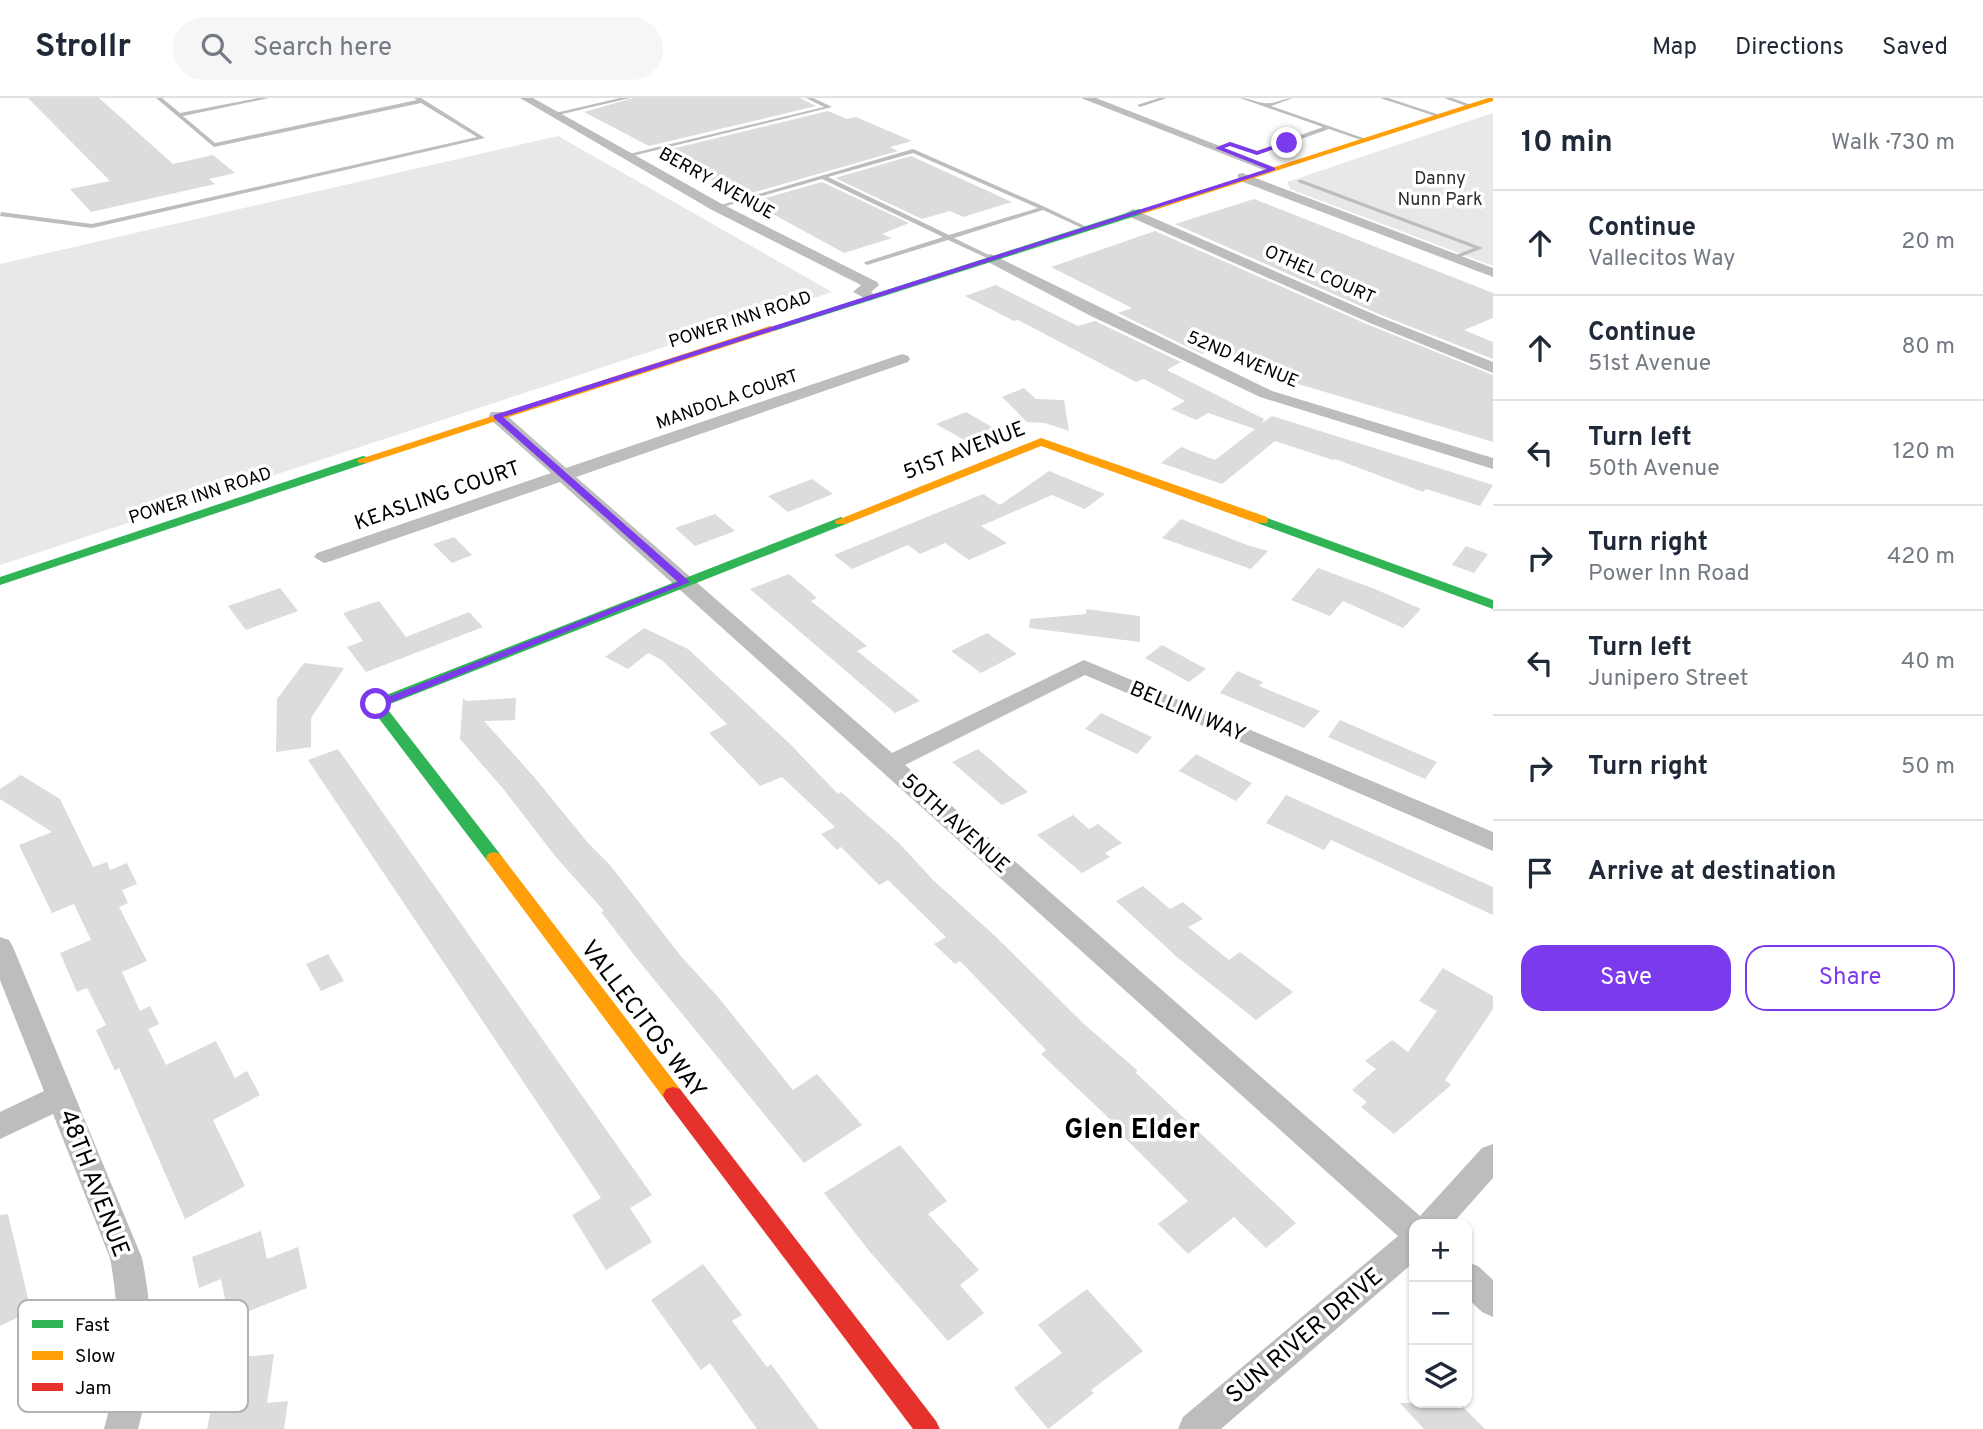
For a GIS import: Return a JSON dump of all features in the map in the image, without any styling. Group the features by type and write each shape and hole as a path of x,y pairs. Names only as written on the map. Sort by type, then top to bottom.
{"main road":[{"name":"POWER INN ROAD","path":"0,581 497,416 1493,99"},
{"name":"51ST AVENUE","path":"456,673 1041,442 1493,605"},
{"name":"VALLECITOS WAY","path":"456,673 376,704 928,1429"}],"street":[{"name":"BERRY AVENUE","path":"525,98 717,207 872,285 860,292 870,297"},
{"path":"1086,98 1273,169"},
{"path":"1242,177 1493,273"},
{"name":"OTHEL COURT","path":"1132,213 1374,320 1493,368"},
{"name":"52ND AVENUE","path":"991,258 1094,312 1266,394 1493,464"},
{"name":"MANDOLA COURT","path":"564,476 902,359"},
{"name":"50TH AVENUE","path":"497,416 1409,1227"},
{"name":"KEASLING COURT","path":"324,557 564,476"},
{"name":"BELLINI WAY","path":"889,764 1084,667 1493,842"},
{"name":"48TH AVENUE","path":"0,947 126,1258 135,1300"},
{"path":"0,1126 61,1097"},
{"path":"1437,1219 1493,1157"},
{"name":"SUN RIVER DRIVE","path":"1195,1429 1409,1246"},
{"path":"1472,1282 1493,1301"},
{"name":"48TH AVENUE","path":"121,1429 126,1412"}],"lane":[{"path":"1,214 92,226 482,138 419,99 214,145 162,98"},
{"path":"180,116 266,98"},
{"path":"554,114 627,98"},
{"path":"628,155 829,107 809,98"},
{"path":"1140,105 1164,98"},
{"path":"1243,98 1366,140"},
{"path":"1265,106 1290,98"},
{"path":"1383,98 1440,116"},
{"path":"1447,98 1471,106"},
{"path":"1218,148 1230,144 1257,153 1329,127"},
{"path":"717,207 913,151 1086,228"},
{"path":"823,177 991,258"},
{"path":"1300,181 1480,248 1453,258"},
{"path":"867,263 1043,208"}],"green space":[{"name":"Danny Nunn Park","path":"1493,113 1493,266 1290,189 1287,182"},
{"path":"558,136 832,292 0,565 0,264"}],"building":[{"path":"28,98 99,98 173,164 213,155 235,173 209,179 215,184 91,212 70,189 110,181"},
{"path":"633,98 800,98 816,106 649,146 584,112"},
{"path":"828,111 847,119 856,117 912,141 890,147 898,151 741,196 659,152"},
{"path":"911,156 1012,202 963,217 950,211 922,219 835,178"},
{"path":"822,182 909,223 882,234 892,238 844,253 751,202"},
{"path":"1254,199 1493,293 1493,318 1464,330 1493,342 1493,359 1381,315 1175,224"},
{"path":"1155,231 1369,325 1493,375 1493,442 1278,378 1216,348 1202,354 1118,313 1132,308 1051,267"},
{"path":"996,285 1078,326 1095,321 1181,362 1167,370 1264,419 1262,423 1272,416 1493,485 1480,506 1426,489 1423,492 1335,459 1275,441 1222,484 1161,463 1181,447 1215,460 1255,429 1208,413 1196,420 1171,409 1185,401 1144,379 1136,382 1018,320 1014,321 965,296"},
{"path":"1024,388 1036,399 1064,400 1069,431 1045,423 1027,422 1002,397"},
{"path":"966,412 995,429 966,441 936,424"},
{"path":"1049,471 1105,494 1085,509 1052,495 981,526 1007,543 969,560 945,543 920,554 908,545 852,569 834,555 983,494 1000,505"},
{"path":"812,479 833,494 788,512 768,496"},
{"path":"715,514 735,531 695,546 675,528"},
{"path":"1181,519 1268,551 1251,569 1162,538"},
{"path":"454,537 472,555 452,563 433,544"},
{"path":"1466,546 1488,554 1474,573 1452,565"},
{"path":"1318,568 1421,609 1403,628 1343,601 1330,616 1291,600"},
{"path":"789,574 817,598 811,601 867,646 857,651 920,701 895,713 750,589"},
{"path":"280,588 298,611 246,630 228,606"},
{"path":"379,601 406,637 469,612 483,627 366,672 347,647 363,641 343,613"},
{"path":"1086,609 1140,616 1140,642 1029,628 1030,619 1086,614"},
{"path":"644,628 688,649 790,744 838,794 841,792 900,844 933,880 1296,1223 1266,1248 1234,1217 1188,1254 1158,1224 1188,1201 1111,1124 1113,1122 1041,1054 1046,1050 960,961 955,964 934,944 946,937 888,880 879,885 841,847 837,850 821,834 835,827 782,777 760,786 709,733 727,724 662,660 648,653 628,669 605,657"},
{"path":"987,633 1017,654 981,673 951,651"},
{"path":"1162,645 1206,669 1189,682 1145,658"},
{"path":"304,663 344,668 311,718 311,747 276,752 277,699"},
{"path":"1237,671 1263,682 1259,686 1320,711 1304,728 1220,693"},
{"path":"463,698 466,701 516,698 515,720 484,721 610,865 680,955 718,997 793,1090 817,1074 862,1125 804,1163 638,960 601,912 604,911 555,856 505,791 460,739"},
{"path":"1101,713 1152,737 1137,754 1085,729"},
{"path":"1340,720 1437,762 1425,779 1328,737"},
{"path":"338,749 652,1195 630,1208 652,1242 606,1270 572,1215 601,1198 308,760"},
{"path":"978,749 1028,792 1002,805 952,762"},
{"path":"1196,754 1252,783 1236,801 1179,771"},
{"path":"21,775 60,799 93,867 107,862 110,870 127,863 137,884 122,890 128,903 119,907 147,961 122,972 140,1011 150,1006 159,1024 148,1029 166,1065 216,1041 235,1078 247,1071 260,1095 213,1120 245,1186 185,1219 119,1068 115,1071 96,1030 106,1025 87,988 77,992 60,953 91,940 74,904 52,913 19,845 52,832 0,799 0,789"},
{"path":"1286,795 1493,887 1493,915 1331,840 1324,850 1266,823"},
{"path":"1073,815 1089,829 1098,824 1122,843 1105,853 1110,857 1082,873 1037,835"},
{"path":"1143,886 1170,909 1183,902 1203,919 1188,927 1229,960 1240,952 1293,992 1256,1020 1178,958 1116,901"},
{"path":"328,954 344,981 321,991 306,964"},
{"path":"1443,968 1493,996 1493,1009 1445,1080 1451,1085 1394,1134 1361,1107 1367,1102 1352,1090 1376,1069 1365,1061 1392,1040 1408,1052 1437,1011 1419,1001"},
{"path":"900,1145 947,1201 928,1214 979,1270 960,1285 984,1313 948,1341 870,1252 824,1193"},
{"path":"8,1214 28,1300 18,1300 18,1317 0,1326 0,1215"},
{"path":"261,1231 267,1259 298,1247 307,1288 248,1311 248,1300 225,1300 221,1279 199,1288 192,1257"},
{"path":"703,1264 742,1315 732,1321 767,1367 771,1364 819,1429 757,1429 710,1363 701,1370 651,1300"},
{"path":"1087,1289 1143,1351 1091,1390 1094,1393 1048,1429 1014,1388 1062,1353 1038,1325"},
{"path":"274,1354 267,1403 288,1401 284,1429 207,1429 210,1412 248,1412 248,1356"},
{"path":"1400,1403 1409,1403 1409,1408 1464,1408 1485,1429 1424,1429"}],"traffic: fast":[{"path":"770,329 1139,212"},
{"path":"0,581 363,460"},
{"path":"1262,520 1493,605"},
{"path":"494,858 376,704 841,521"}],"traffic: slow":[{"path":"1139,212 1493,99"},
{"path":"363,460 770,329"},
{"path":"841,521 1041,442 1262,520"},
{"path":"494,858 673,1095"}],"traffic: jam":[{"path":"673,1095 928,1429"}],"district":[{"name":"Glen Elder","path":"1132,1128"}],"route":[{"path":"376,704 685,582 497,416 1273,169 1218,148 1230,144 1257,153 1287,143"}]}
